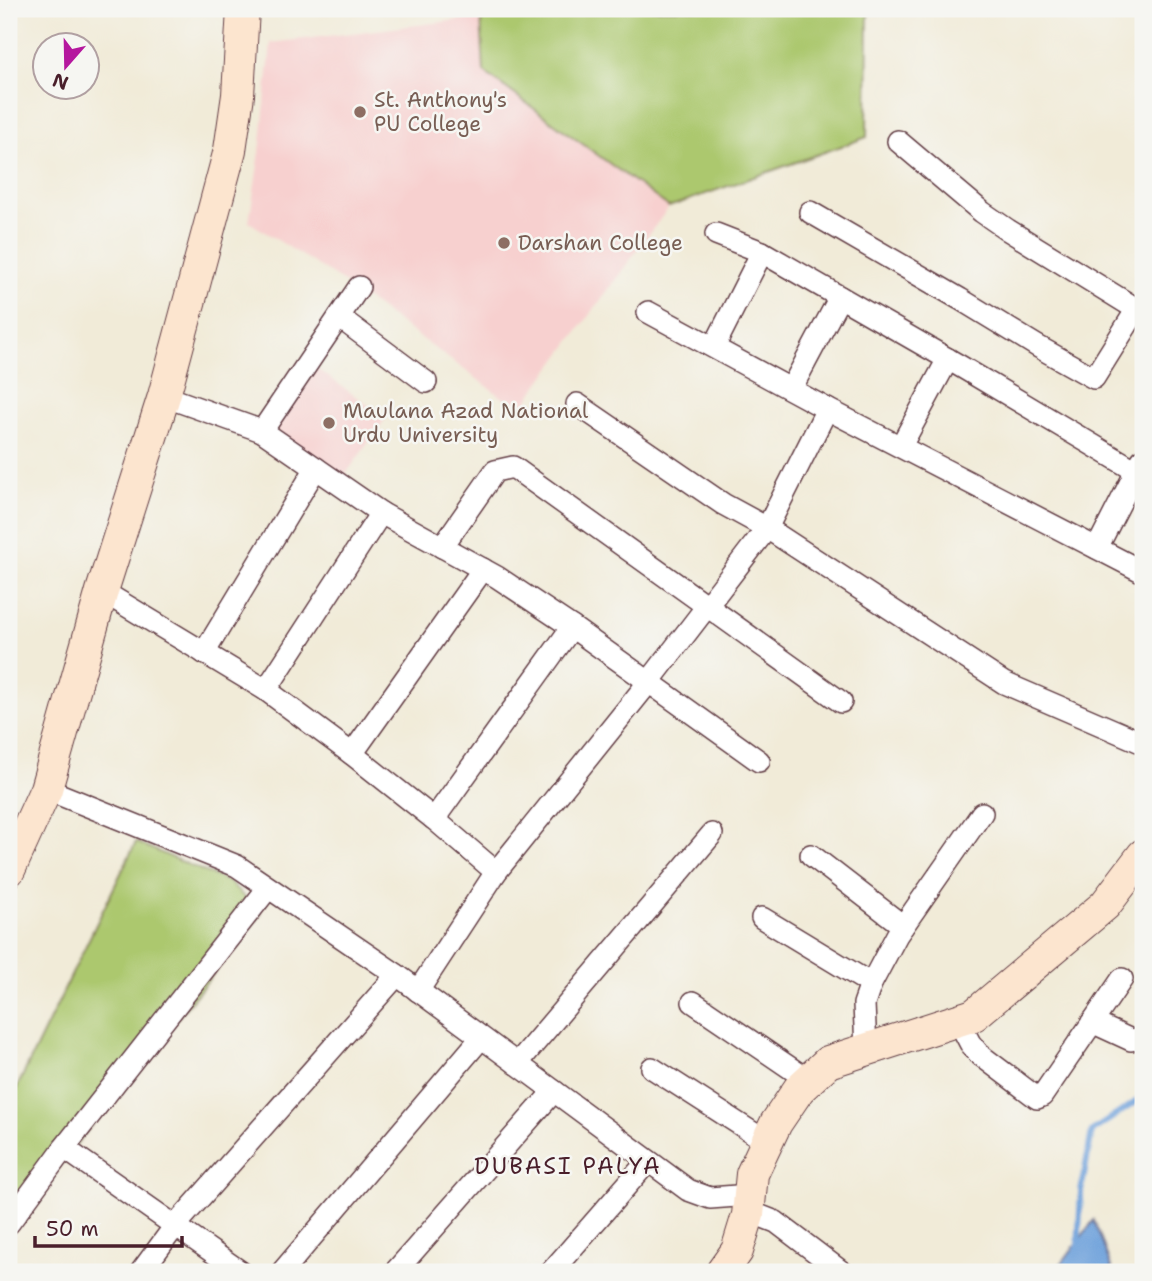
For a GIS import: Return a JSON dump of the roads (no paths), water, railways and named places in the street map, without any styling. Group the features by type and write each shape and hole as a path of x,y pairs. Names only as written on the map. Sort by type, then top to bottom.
{"street":[{"path":"9,870 46,789 102,591 164,396 230,150 238,95 243,9"},
{"path":"810,212 1094,378 1140,311 982,212 898,141"},
{"path":"716,234 762,252 1141,468 1097,548"},
{"path":"714,347 762,252"},
{"path":"262,431 359,288"},
{"path":"791,389 840,297"},
{"path":"648,312 827,409 1143,572"},
{"path":"339,317 426,382"},
{"path":"901,446 948,359"},
{"path":"164,396 262,431 381,513 497,577 759,761"},
{"path":"578,404 723,504 766,528 1004,683 1143,743"},
{"path":"418,991 496,872 708,606 766,528 827,409"},
{"path":"442,547 495,471 513,467 841,702"},
{"path":"204,653 316,468"},
{"path":"266,690 381,513"},
{"path":"352,754 484,569"},
{"path":"102,591 266,690 435,819 496,872"},
{"path":"435,819 572,628"},
{"path":"46,789 237,866 397,975 688,1190 710,1198 749,1203 842,1272"},
{"path":"866,1049 864,1004 872,984 903,926 982,813"},
{"path":"517,1064 712,834"},
{"path":"811,855 903,926"},
{"path":"722,1272 737,1251 749,1203 752,1174 776,1123 808,1080 828,1062 974,1015 1105,905 1143,855"},
{"path":"9,1223 64,1148 268,888"},
{"path":"762,918 872,984"},
{"path":"141,1272 175,1226 397,975"},
{"path":"958,1020 979,1054 1037,1098 1042,1096 1122,979"},
{"path":"693,1002 808,1080"},
{"path":"1092,1022 1131,1040 1143,1038"},
{"path":"282,1272 481,1038"},
{"path":"652,1068 767,1142"},
{"path":"395,1272 554,1091"},
{"path":"64,1148 241,1272"},
{"path":"551,1272 648,1161"}],"water":[{"path":"1094,1220 1113,1272 1055,1272"}],"waterway":[{"path":"1078,1249 1081,1192 1092,1131 1143,1097"}],"place":[{"name":"St. Anthony's PU College","path":"360,112"},
{"name":"Darshan College","path":"504,243"},
{"name":"Maulana Azad National Urdu University","path":"329,423"}],"district":[{"name":"DUBASI PALYA","path":"568,1166"}]}
